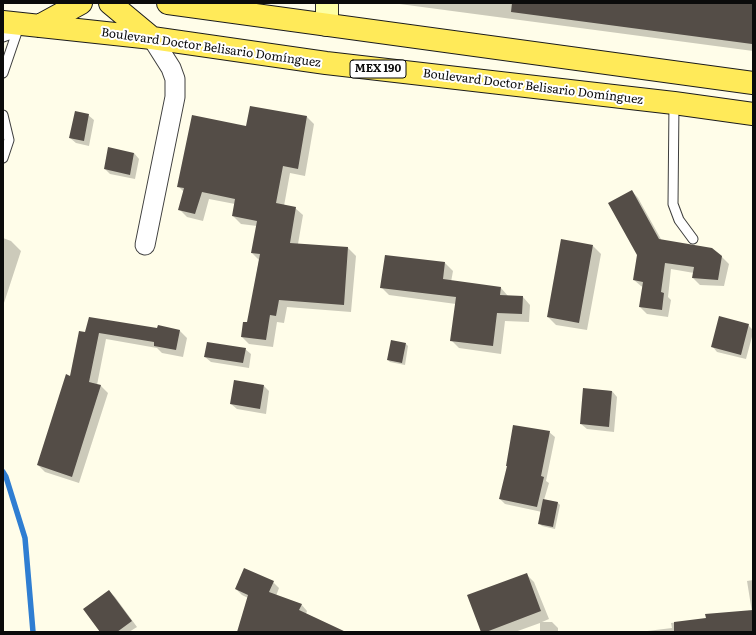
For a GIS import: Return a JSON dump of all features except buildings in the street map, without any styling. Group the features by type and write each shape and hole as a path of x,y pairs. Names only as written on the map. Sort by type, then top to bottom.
{"main road":[{"path":"39,26 81,3"},
{"path":"110,3 152,38"},
{"path":"168,3 753,83"},
{"path":"327,3 327,24"},
{"name":"Boulevard Doctor Belisario Domínguez","path":"8,26 39,26 152,38 326,63 753,114"}],"street":[{"path":"145,245 175,96 175,79 171,68 152,38"}],"lane":[{"path":"3,37 8,26"},
{"path":"3,73 8,26"},
{"path":"674,104 673,204 679,220 693,239"},
{"path":"3,115 9,140 3,158"}],"waterway":[{"path":"3,472 6,477 25,538 33,632"}]}
